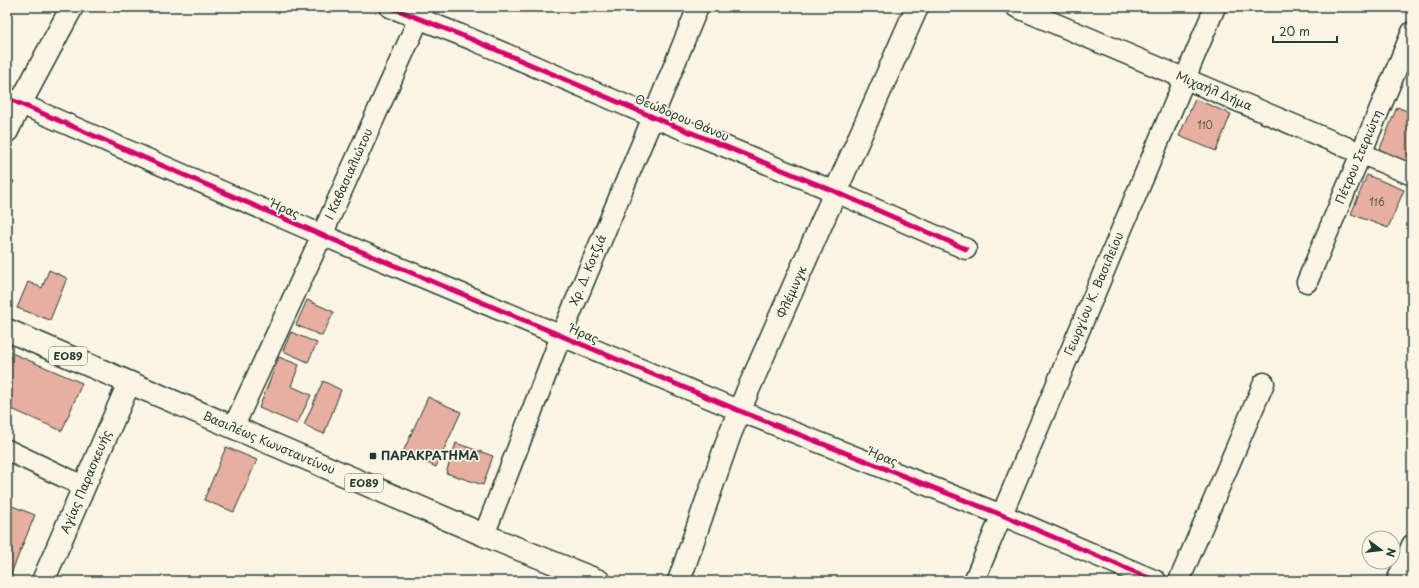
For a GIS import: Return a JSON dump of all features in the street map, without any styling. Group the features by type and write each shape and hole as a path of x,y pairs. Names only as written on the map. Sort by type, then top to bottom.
{"street":[{"path":"7,131 13,101 72,7"},
{"name":"Θεώδορου Θάνου","path":"390,7 422,13 471,39 966,248"},
{"name":"Χρ. Δ. Κοτζιά","path":"484,535 561,336 698,7"},
{"name":"Φλέμινγκ","path":"679,581 740,411 917,7"},
{"name":"Μιχαήλ Δήμα","path":"1016,7 1412,175"},
{"name":"Γεωργίου Κ. Βασιλείου","path":"974,581 1215,7"},
{"name":"Ι Καβασιαλιώτου","path":"233,428 422,13"},
{"name":"Πέτρου Στεριώτη","path":"1307,282 1412,32"},
{"name":"Ήρας","path":"13,101 322,235 561,336 740,411 1002,515 1156,581"},
{"name":"Βασιλέως Κωνσταντίνου","path":"7,330 484,535 599,581"},
{"name":"Αγίας Παρασκευής","path":"43,581 129,383"},
{"path":"1179,581 1264,384"},
{"path":"7,450 84,486"},
{"path":"1397,581 1412,545"}],"building":[{"path":"1195,99 1231,114 1216,151 1179,136"},
{"path":"1397,107 1412,113 1412,165 1379,151"},
{"path":"1367,175 1404,190 1388,228 1351,214"},
{"path":"7,178 14,181 7,196"},
{"path":"49,270 67,278 50,320 17,308 28,282 42,288"},
{"path":"307,300 334,312 322,336 296,325"},
{"path":"291,332 317,343 308,362 283,351"},
{"path":"7,351 82,383 62,431 7,407"},
{"path":"279,357 299,365 291,386 311,395 297,424 259,408"},
{"path":"323,381 341,390 324,434 304,425"},
{"path":"428,397 461,412 436,467 403,452"},
{"path":"456,443 493,456 483,485 446,473"},
{"path":"226,447 257,460 234,512 204,500"},
{"path":"7,504 35,515 8,581 7,581"}],"cycle path":[{"path":"390,7 471,39 653,117 836,192 966,249"},
{"path":"7,98 322,235 740,411 1002,515 1156,581"}],"place":[{"name":"ΠΑΡΑΚΡΑΤΗΜΑ","path":"373,456"}]}
